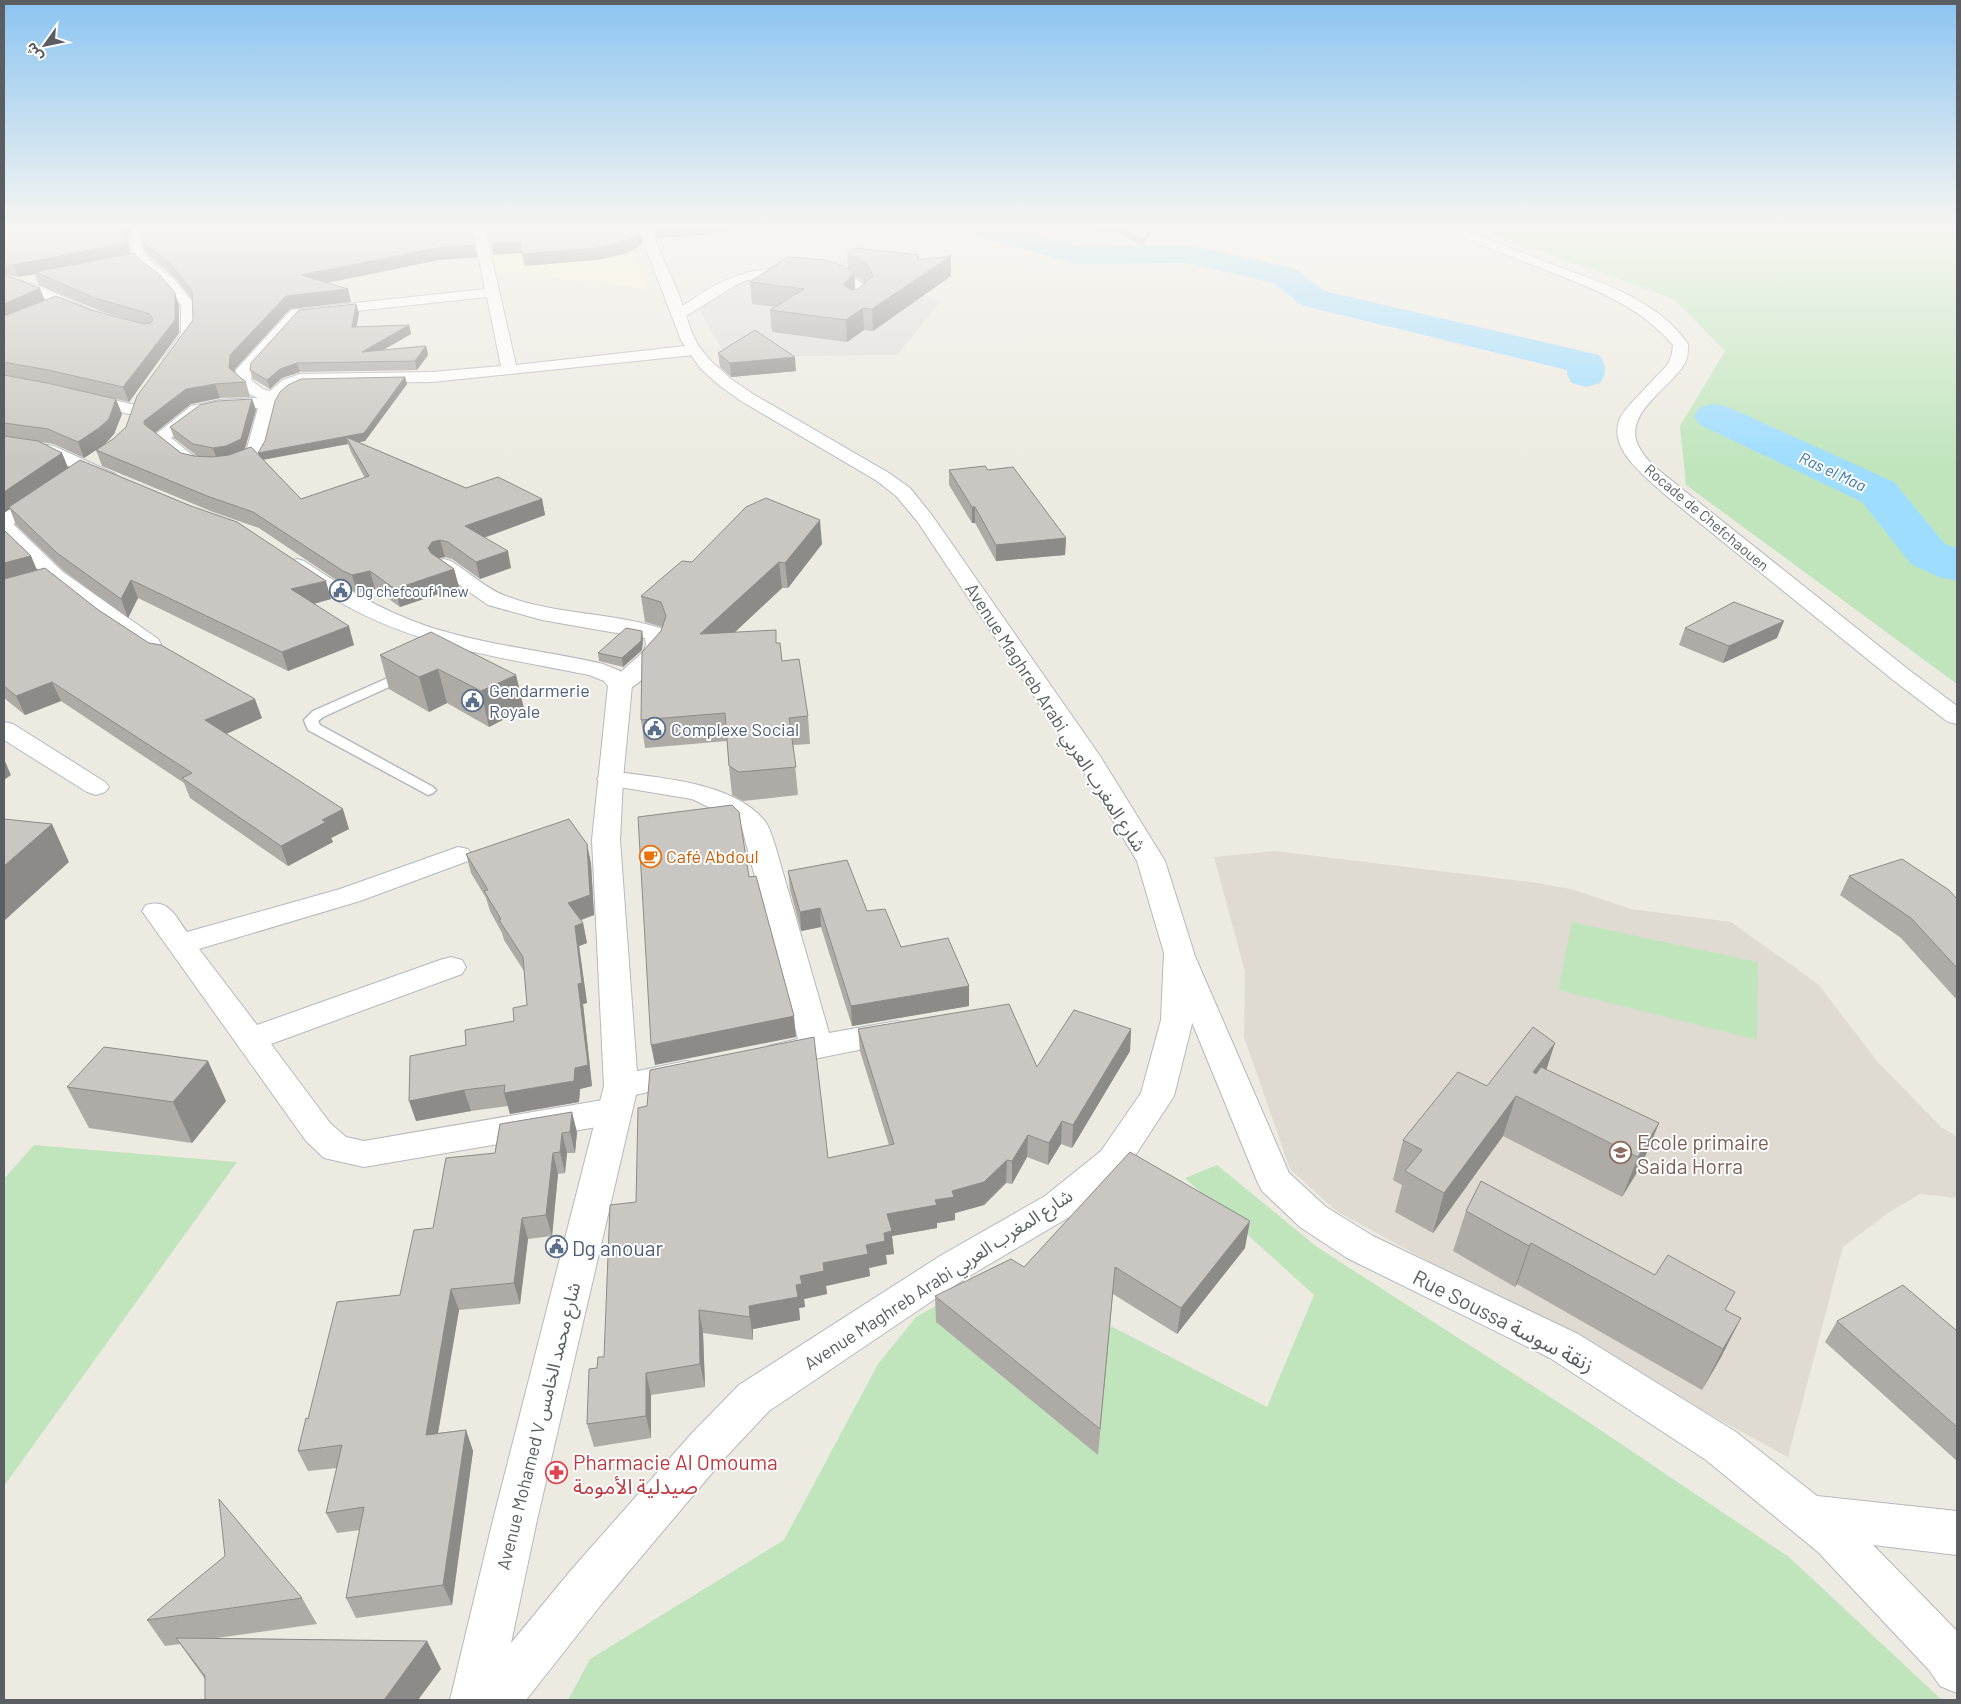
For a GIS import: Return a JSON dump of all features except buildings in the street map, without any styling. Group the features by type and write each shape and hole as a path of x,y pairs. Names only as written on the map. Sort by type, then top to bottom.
{"street":[{"path":"46,308 54,305"},
{"path":"70,305 98,318"},
{"path":"160,374 188,334 188,305"},
{"path":"270,400 243,381 244,370 296,313 375,305"},
{"path":"495,305 510,370"},
{"name":"Avenue Maghreb Arabi شارع المغرب العربي","path":"495,1700 588,1585 708,1446 754,1398 953,1267 1058,1206 1113,1161 1157,1096 1177,1020 1179,953 1151,861 1087,756 924,518 904,492 744,395 721,379 694,350 675,305"},
{"path":"678,315 695,305"},
{"name":"Rocade de Chefchaouen","path":"1636,305 1665,324 1681,344 1679,361 1628,418 1626,434 1630,448 1644,466 1670,489 1901,675 1957,717"},
{"path":"270,400 220,405 197,410 160,438 194,463 214,466 248,459 254,454 270,400 289,383 300,379 432,377 694,350"},
{"path":"61,392 131,416 144,395"},
{"path":"4,444 48,450 70,458 78,472 133,488"},
{"path":"4,522 78,472"},
{"path":"4,526 47,578 165,655"},
{"path":"275,550 340,594 391,621 455,649 595,669 612,676 620,685 637,671 656,649 658,643 655,634 640,629 542,614 504,603 486,594 444,565"},
{"name":"Avenue Mohamed V شارع محمد الخامس","path":"474,1700 514,1520 618,1098 606,840 610,779 620,685"},
{"path":"4,729 96,787"},
{"path":"610,779 698,792 734,809 754,825 816,1046"},
{"path":"180,944 350,895 458,855"},
{"path":"156,912 318,1132 336,1149 364,1154 618,1098 733,1063 816,1046 921,1028"},
{"name":"Rue Soussa زنقة سوسة","path":"1179,953 1274,1181 1313,1217 1360,1247 1564,1346 1721,1446 1834,1537 1946,1653 1957,1669"},
{"path":"250,1040 451,967"},
{"path":"1808,1516 1957,1533"}],"lane":[{"path":"422,667 318,714 311,720 313,727 428,790"}],"shaded area":[{"path":"701,305 938,305 897,355 726,357 698,307"},
{"name":"Ecole primaire Saida Horra","path":"1275,851 1531,882 1571,889 1631,909 1731,922 1818,984 1877,1061 1941,1127 1957,1137 1957,1198 1920,1194 1888,1213 1843,1247 1788,1457 1336,1211 1290,1169 1244,1037 1245,972 1214,857"}],"green space":[{"path":"1679,305 1957,305 1957,684 1686,485 1680,426 1725,351"},
{"path":"1572,922 1758,962 1757,1040 1558,990"},
{"path":"34,1145 237,1162 4,1486 4,1179"},
{"path":"1217,1165 1317,1247 1581,1417 1789,1557 1942,1700 568,1700 590,1659 784,1540 878,1364 916,1317 1001,1269 1267,1407 1314,1295 1185,1178"}],"waterway":[{"name":"Ras el Maa","path":"1340,305 1586,363 1586,375"},
{"name":"Ras el Maa","path":"1714,416 1878,492 1928,554 1957,566"}],"place":[{"name":"Dg chefcouf 1new","path":"340,591"},
{"name":"Gendarmerie Royale","path":"473,700"},
{"name":"Complexe Social","path":"655,729"},
{"name":"Café Abdoul","path":"650,856"},
{"name":"Ecole primaire Saida Horra","path":"1621,1153"},
{"name":"Dg anouar","path":"556,1247"},
{"name":"Pharmacie Al Omouma صيدلية الأمومة","path":"557,1473"}]}
